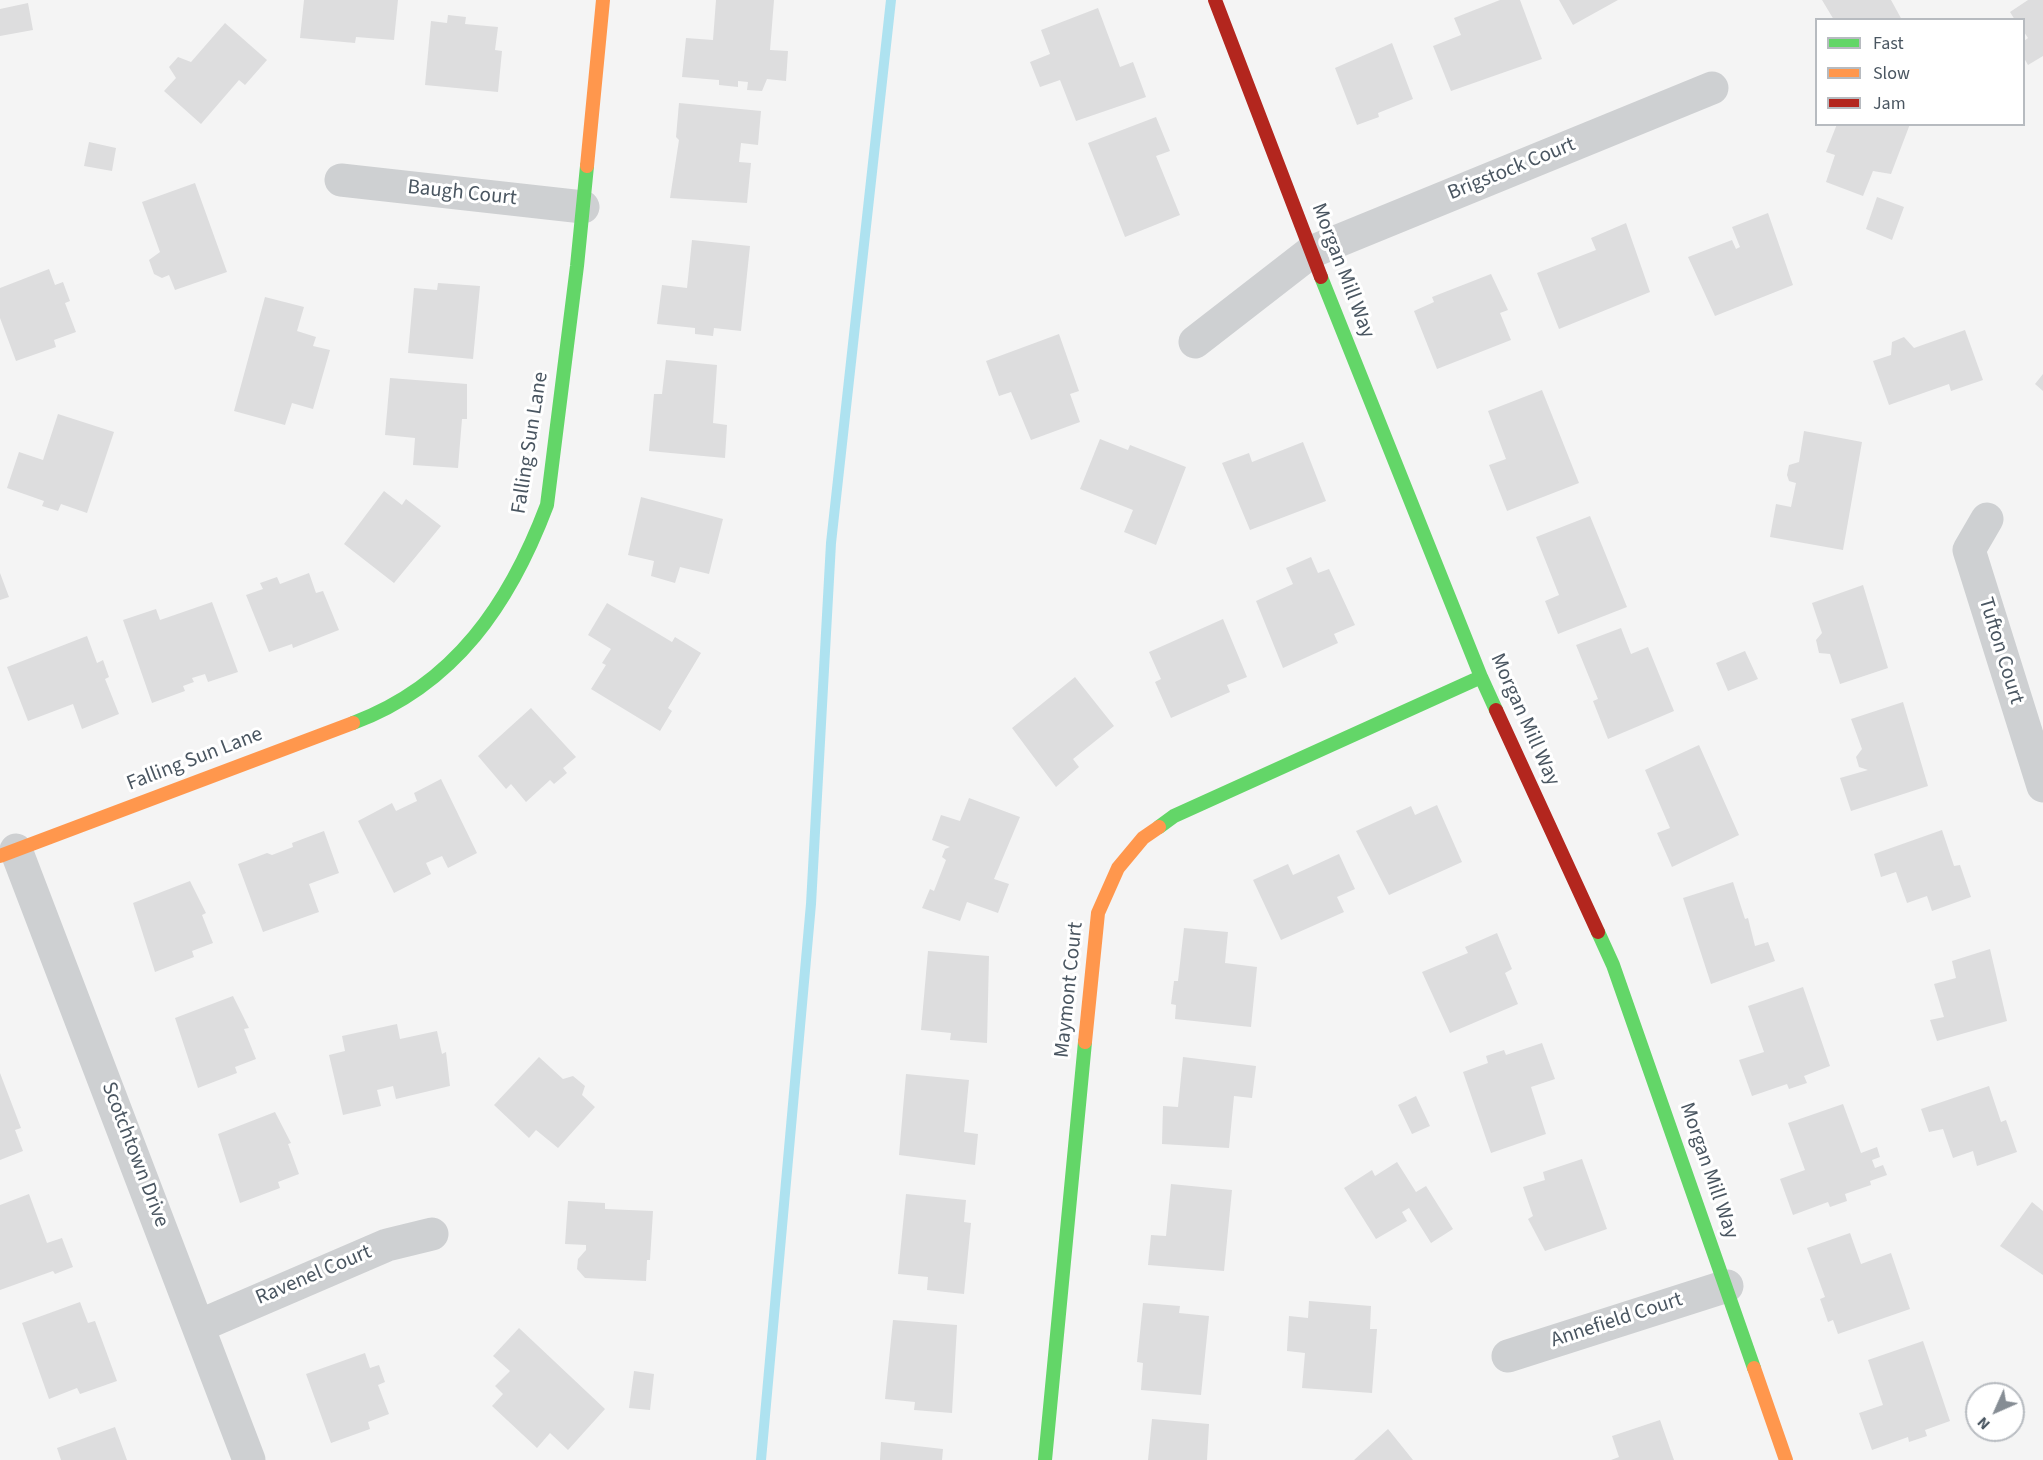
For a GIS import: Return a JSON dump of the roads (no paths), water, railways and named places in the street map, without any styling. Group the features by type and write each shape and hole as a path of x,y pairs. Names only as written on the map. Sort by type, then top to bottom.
{"street":[{"name":"Falling Sun Lane","path":"8,853 377,714 421,687 452,661 480,630 513,582 547,505 578,266 603,0"},
{"name":"Morgan Mill Way","path":"1215,0 1311,252 1481,677 1613,964 1786,1460"},
{"name":"Brigstock Court","path":"1195,342 1311,252 1712,88"},
{"name":"Baugh Court","path":"341,180 583,207"},
{"name":"Tufton Court","path":"1987,519 1969,550 2043,786"},
{"name":"Maymont Court","path":"1045,1460 1098,914 1118,868 1143,838 1174,816 1481,677"},
{"name":"Scotchtown Drive","path":"8,853 199,1326 249,1460"},
{"name":"Ravenel Court","path":"199,1326 387,1245 432,1234"},
{"name":"Annefield Court","path":"1508,1356 1727,1286"}],"waterway":[{"path":"761,1460 811,904 831,543 891,0"}]}
